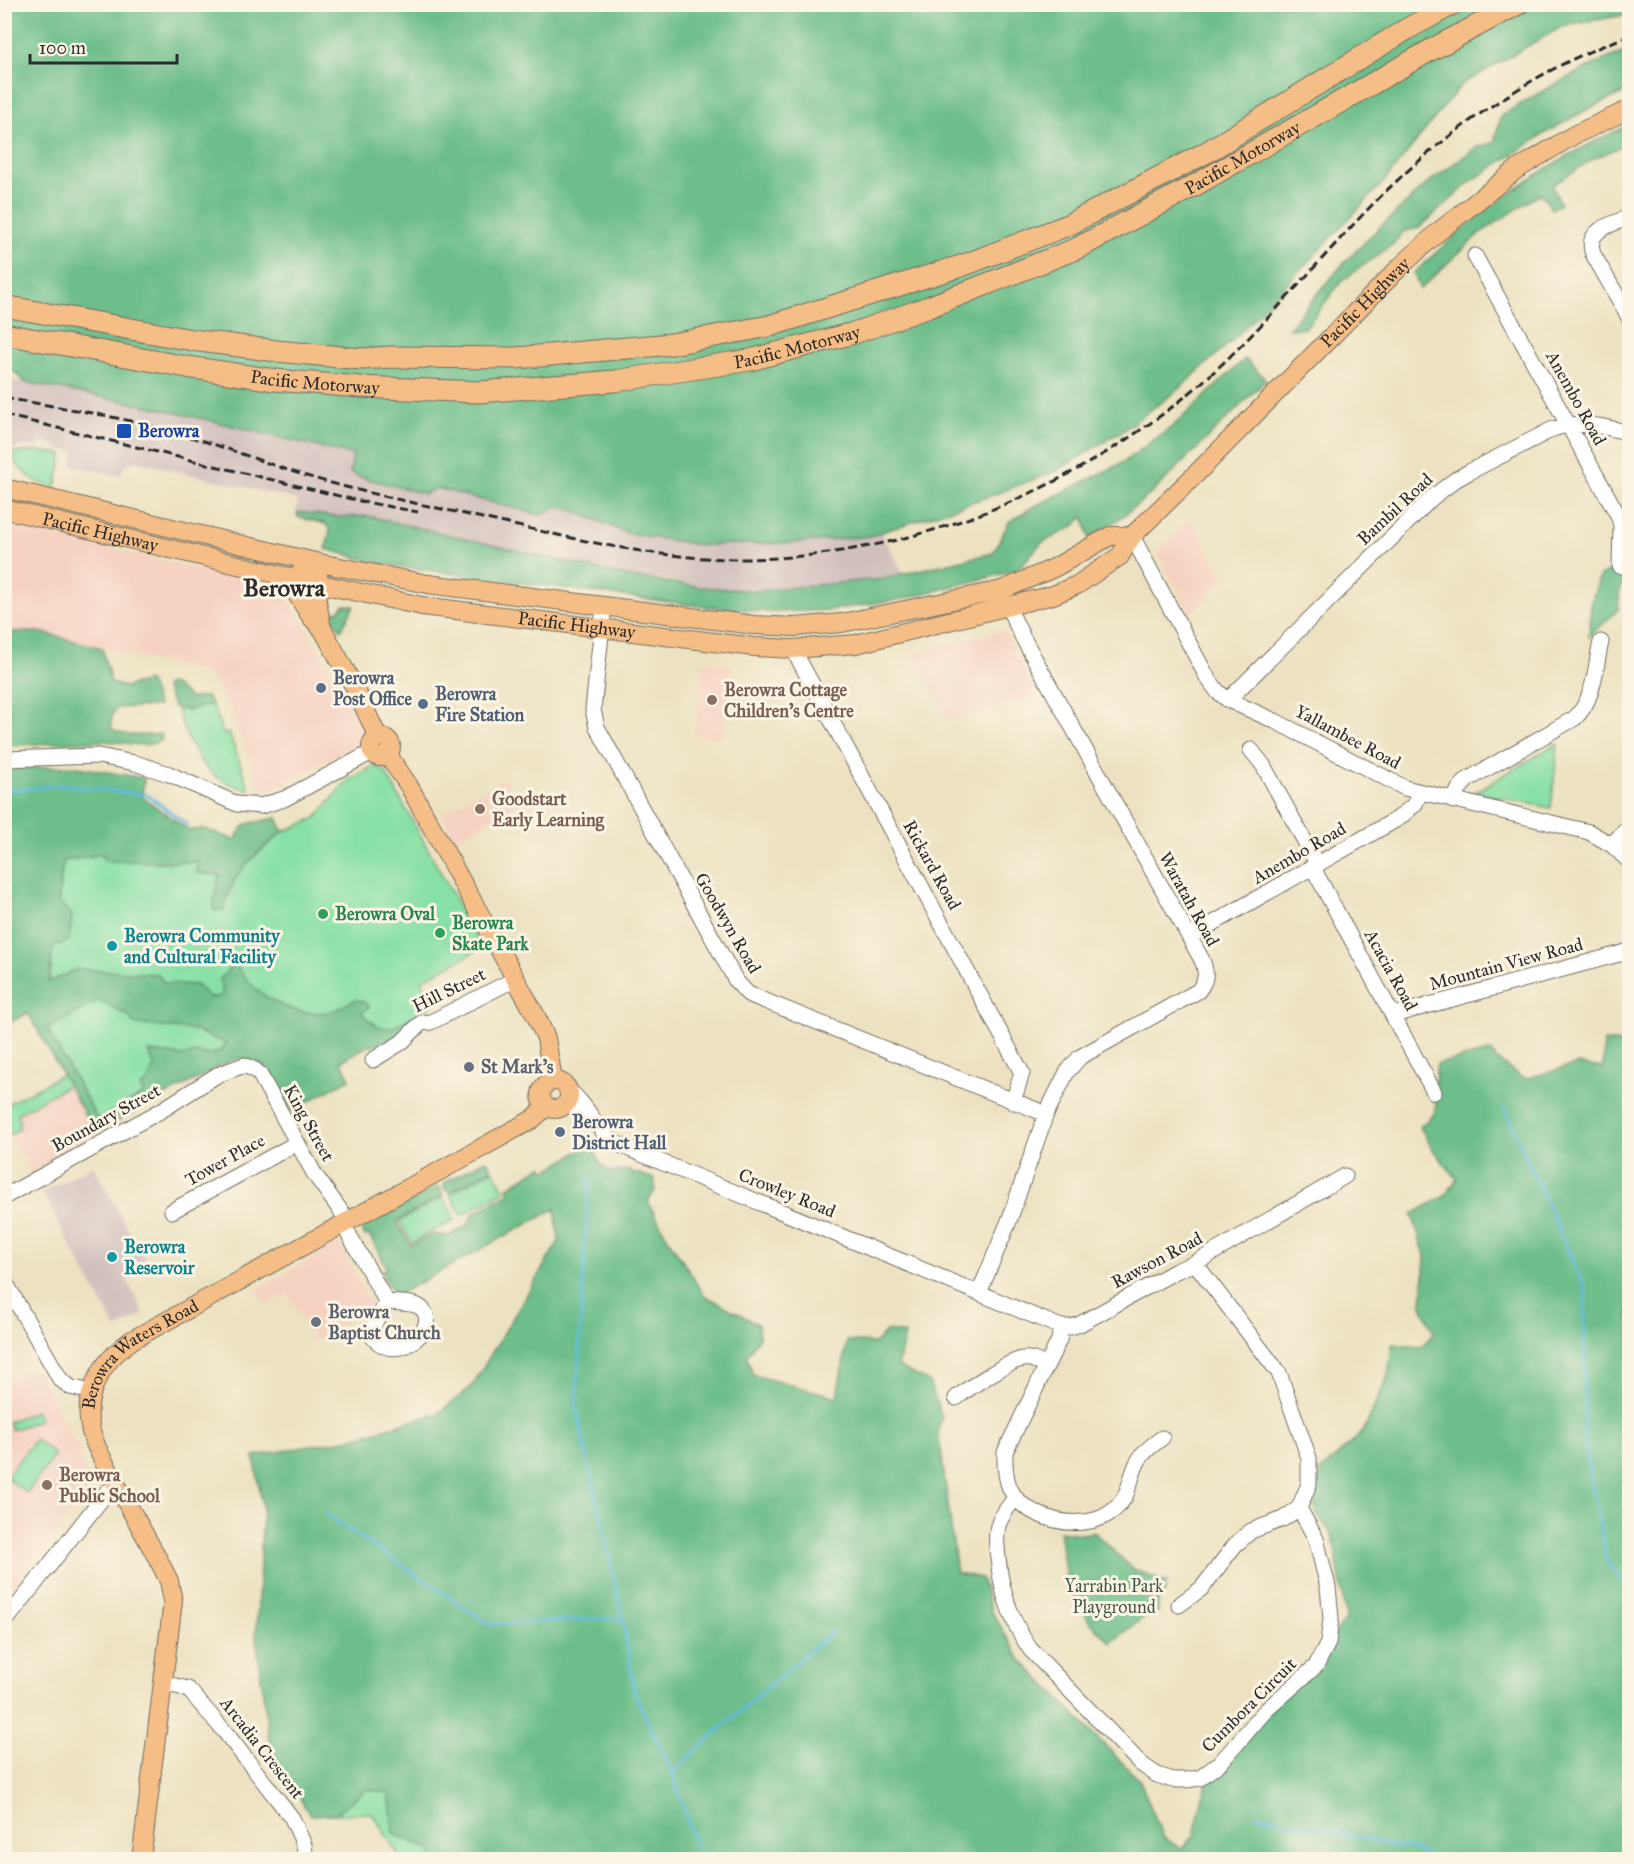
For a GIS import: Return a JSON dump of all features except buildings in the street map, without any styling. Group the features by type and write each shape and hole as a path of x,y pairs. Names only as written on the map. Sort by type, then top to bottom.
{"highway":[{"name":"Pacific Motorway","path":"4,306 192,339 277,351 362,359 391,357 516,358 672,344 769,326 967,264 1068,225 1208,152 1407,29 1454,4"},
{"name":"Pacific Motorway","path":"4,334 274,380 360,387 479,392 615,381 750,360 854,333 926,308 1078,248 1199,183 1429,51 1518,4"}],"main road":[{"name":"Pacific Highway","path":"4,510 422,606 754,647 793,649 856,644 1053,596 1077,585 1120,556 1132,536 1400,267 1437,233 1516,170 1574,135 1629,109"},
{"name":"Pacific Highway","path":"4,488 311,561 428,584 754,626 794,627 842,623 1010,588 1054,568 1110,536 1132,536"},
{"path":"311,561 299,579 298,596 311,617 323,630 356,690 379,748 409,786 546,1038 562,1092 556,1109 546,1107 541,1100 540,1091 545,1083 562,1092"},
{"path":"311,561 318,583 318,602 323,630"},
{"name":"Berowra Waters Road","path":"141,1860 173,1601 169,1581 99,1453 90,1431 89,1414 92,1392 103,1367 116,1351 132,1340 533,1119 546,1107"}],"street":[{"path":"1629,216 1598,230 1592,237 1590,245 1629,319"},
{"name":"Anembo Road","path":"1475,256 1619,517 1620,566"},
{"name":"Bambil Road","path":"1228,700 1445,487 1469,472 1553,429 1568,424 1593,424 1629,433"},
{"name":"Yallambee Road","path":"1132,536 1207,677 1218,692 1228,700 1275,721 1390,782 1420,794 1588,832 1612,845 1629,862"},
{"name":"Goodwyn Road","path":"604,606 593,710 597,727 736,981 748,994 1046,1114"},
{"name":"Waratah Road","path":"979,1293 1023,1183 1046,1114 1066,1072 1080,1057 1191,996 1202,987 1205,981 1205,967 1008,607"},
{"path":"1453,801 1467,780 1575,718 1584,710 1601,642"},
{"name":"Rickard Road","path":"793,649 1022,1073 1013,1102"},
{"path":"4,759 98,756 169,774 237,804 261,806 290,796 379,748"},
{"name":"Acacia Road","path":"1251,750 1263,765 1434,1092"},
{"name":"Anembo Road","path":"1189,937 1399,818 1415,804 1420,794"},
{"path":"1612,845 1629,827"},
{"name":"Mountain View Road","path":"1393,1015 1629,951"},
{"name":"Hill Street","path":"373,1060 402,1042 421,1023 431,1022 515,979"},
{"name":"King Street","path":"225,1071 244,1065 255,1070 264,1080 315,1175 346,1223 386,1301"},
{"name":"Boundary Street","path":"4,1197 162,1110 225,1071"},
{"name":"Crowley Road","path":"562,1092 579,1098 605,1136 615,1143 979,1293"},
{"name":"Tower Place","path":"172,1211 297,1143"},
{"name":"Rawson Road","path":"1061,1327 1080,1324 1176,1271 1195,1263 1345,1176"},
{"path":"1179,1605 1202,1588 1234,1545 1251,1531 1283,1519 1299,1508 1310,1484 1309,1458 1279,1373 1195,1263"},
{"path":"4,1280 60,1379 66,1385 92,1392"},
{"path":"979,1293 1061,1327 1059,1340 1005,1452 1007,1484 1016,1498 1027,1508 1039,1515 1065,1522 1084,1523 1100,1519 1114,1510 1123,1499 1140,1457 1162,1438"},
{"path":"956,1398 975,1383 1020,1359 1033,1359 1046,1366"},
{"path":"4,1623 107,1492 117,1486"},
{"name":"Cumbora Circuit","path":"1016,1498 999,1523 996,1536 1000,1581 1008,1607 1021,1635 1030,1649 1141,1764 1157,1775 1186,1780 1200,1778 1221,1762 1265,1711 1316,1666 1328,1643 1331,1618 1328,1587 1316,1539 1299,1508"},
{"name":"Arcadia Crescent","path":"164,1683 184,1687 192,1692 225,1732 292,1818 304,1845 306,1860"}],"shaded area":[{"path":"5,379 153,407 870,513 904,574 762,594 705,588 666,579 553,576 298,517 295,516 298,500 135,461 125,466 120,476 72,465 74,452 55,448 55,444 39,442 39,447 22,446 11,450 6,449"},
{"path":"1190,518 1224,579 1190,615 1157,553"},
{"path":"5,524 283,589 364,731 361,742 279,786 262,792 229,706 209,674 40,632 5,632"},
{"path":"1003,630 1038,697 949,719 912,653"},
{"name":"Berowra Cottage Children's Centre","path":"703,662 732,666 722,738 694,735"},
{"name":"Goodstart Early Learning","path":"505,778 519,804 455,839 441,814"},
{"path":"63,1074 98,1138 31,1175 5,1126 4,1106"},
{"path":"93,1165 147,1264 127,1281 144,1314 116,1329 42,1193"},
{"path":"338,1243 373,1308 315,1340 288,1294 266,1305 256,1289"},
{"name":"Berowra Public School","path":"37,1371 78,1447 82,1467 91,1483 90,1488 5,1598 5,1382"}],"green space":[{"path":"5,5 1629,5 1629,14 1563,26 1462,84 1382,184 1238,335 1179,389 1124,430 1056,471 993,495 870,536 793,543 699,545 627,533 572,510 557,507 540,515 436,488 425,494 357,476 350,472 353,455 153,407 24,382 16,373 5,370"},
{"path":"1629,50 1629,90 1547,132 1470,182 1419,228 1404,231 1392,245 1342,281 1305,328 1288,329 1343,264 1429,182 1477,147 1494,143 1501,116 1564,80"},
{"path":"1629,125 1629,143 1591,160 1552,186 1561,204 1551,209 1541,193 1479,234 1420,289 1414,273 1489,208 1542,171"},
{"path":"1245,359 1266,380 1153,492 1122,517 1089,538 1084,516 1073,527 1041,543 1017,570 903,599 831,610 772,612 698,606 381,564 326,549 330,530 326,524 298,517 298,512 339,517 368,516 626,576 701,587 756,591 880,579 993,553 1009,522 1033,507 1122,463 1173,426"},
{"path":"37,451 63,454 56,487 29,477 11,455 12,453"},
{"path":"1629,565 1629,577 1620,587 1618,610 1589,637 1591,603 1600,576 1616,568"},
{"path":"344,605 354,606 341,630 332,618 331,612 339,611"},
{"path":"5,632 40,632 102,648 111,683 125,687 149,681 158,706 118,708 112,714 111,728 129,735 162,734 162,740 140,745 103,741 5,746"},
{"path":"174,685 190,698 207,697 212,704 189,710 177,709 172,704 165,686"},
{"path":"212,704 223,734 229,733 249,788 247,790 224,781 210,771 197,756 183,727 177,709 189,710"},
{"path":"1558,743 1551,808 1475,792"},
{"path":"72,766 144,778 142,797 189,830 205,829 235,840 247,824 277,817 283,832 253,857 238,874 224,910 213,910 219,875 197,873 197,862 104,861 103,854 63,861 58,901 72,915 69,941 53,946 49,982 77,969 158,974 164,983 196,985 210,998 223,995 220,979 235,962 252,985 263,994 289,1008 318,1013 332,1011 354,1000 359,1000 369,1007 362,1013 380,1027 391,1027 412,1017 406,1034 395,1040 366,1047 341,1061 350,1079 291,1111 275,1081 263,1066 245,1059 232,1060 95,1133 28,1013 5,1025 4,769","holes":["99,1000 130,1017 133,1024 193,1030 226,1043 221,1051 208,1055 197,1052 185,1056 149,1052 154,1066 146,1084 140,1087 144,1094 98,1120 49,1032 49,1028"]},
{"path":"374,766 385,771 482,948 422,980 433,1005 412,1017 406,1034 401,1038 366,1047 341,1061 350,1079 261,1040 163,1075 141,1086 144,1094 98,1120 49,1032 49,982 63,861 104,854 104,861 197,862 197,873 219,875 213,909 238,872 258,853 283,832 316,818 347,781"},
{"path":"1604,1041 1629,1044 1629,1859 434,1859 430,1849 394,1834 389,1793 367,1789 335,1814 310,1815 270,1749 256,1637 263,1509 254,1456 350,1439 439,1413 472,1386 559,1241 555,1209 395,1296 381,1271 387,1268 369,1235 366,1236 362,1232 362,1228 438,1186 443,1195 397,1221 411,1246 433,1234 449,1236 467,1226 474,1213 510,1193 507,1188 542,1166 546,1171 583,1149 594,1150 601,1165 611,1172 626,1170 655,1179 655,1190 648,1202 704,1295 758,1324 759,1337 747,1356 753,1375 837,1397 847,1341 875,1343 887,1331 905,1334 898,1366 929,1382 942,1417 938,1428 957,1573 981,1578 993,1614 1021,1660 1140,1781 1163,1837 1181,1849 1194,1836 1210,1772 1328,1643 1346,1618 1333,1536 1316,1513 1314,1502 1321,1471 1363,1432 1388,1376 1392,1344 1421,1347 1434,1333 1422,1306 1425,1255 1412,1214 1445,1196 1457,1179 1433,1150 1420,1127 1434,1114 1437,1064 1492,1051 1497,1060 1524,1079 1578,1064 1603,1068"},
{"path":"63,1074 69,1085 17,1114 20,1129 9,1135 5,1126 4,1106"},
{"path":"486,1160 491,1169 450,1192 444,1189 444,1183"},
{"path":"493,1170 505,1191 462,1215 450,1194"},
{"path":"443,1197 455,1219 412,1243 400,1221"},
{"path":"36,1411 40,1420 12,1430 8,1422"},
{"path":"35,1439 55,1455 27,1493 6,1477"},
{"name":"Yarrabin Park Playground","path":"1059,1531 1082,1534 1094,1532 1133,1569 1168,1583 1164,1586 1166,1590 1158,1600 1158,1612 1143,1618 1111,1643 1091,1623 1068,1588"},
{"path":"367,1789 389,1793 394,1834 430,1850 434,1859 401,1859 372,1813 335,1814"}],"waterway":[{"path":"4,791 66,785 147,795 188,825"},
{"path":"1504,1107 1585,1289 1584,1441 1607,1561 1625,1584"},
{"path":"589,1176 576,1406 623,1618 635,1695 673,1774 700,1860"},
{"path":"326,1514 489,1624 623,1618"},
{"path":"673,1773 699,1747 833,1631"},
{"path":"1256,1815 1419,1851 1437,1860"}],"railway":[{"path":"4,398 139,423 335,484 557,535 625,548 670,555 738,559 807,556 874,545 940,528 1005,504 1067,475 1126,440 1181,400 1232,355 1372,205 1441,143 1491,106 1544,74 1630,35"},
{"path":"4,415 360,501 418,512"}],"place":[{"name":"Berowra","path":"124,431"},
{"name":"Berowra Post Office","path":"321,688"},
{"name":"Berowra Cottage Children's Centre","path":"712,700"},
{"name":"Berowra Fire Station","path":"423,704"},
{"name":"Goodstart Early Learning","path":"480,809"},
{"name":"Berowra Oval","path":"323,914"},
{"name":"Berowra Skate Park","path":"440,933"},
{"name":"Berowra Community and Cultural Facility","path":"112,946"},
{"name":"St Mark's","path":"469,1067"},
{"name":"Berowra District Hall","path":"560,1132"},
{"name":"Berowra Reservoir","path":"112,1257"},
{"name":"Berowra Baptist Church","path":"316,1322"},
{"name":"Berowra Public School","path":"47,1485"}],"district":[{"name":"Berowra","path":"284,588"}]}
